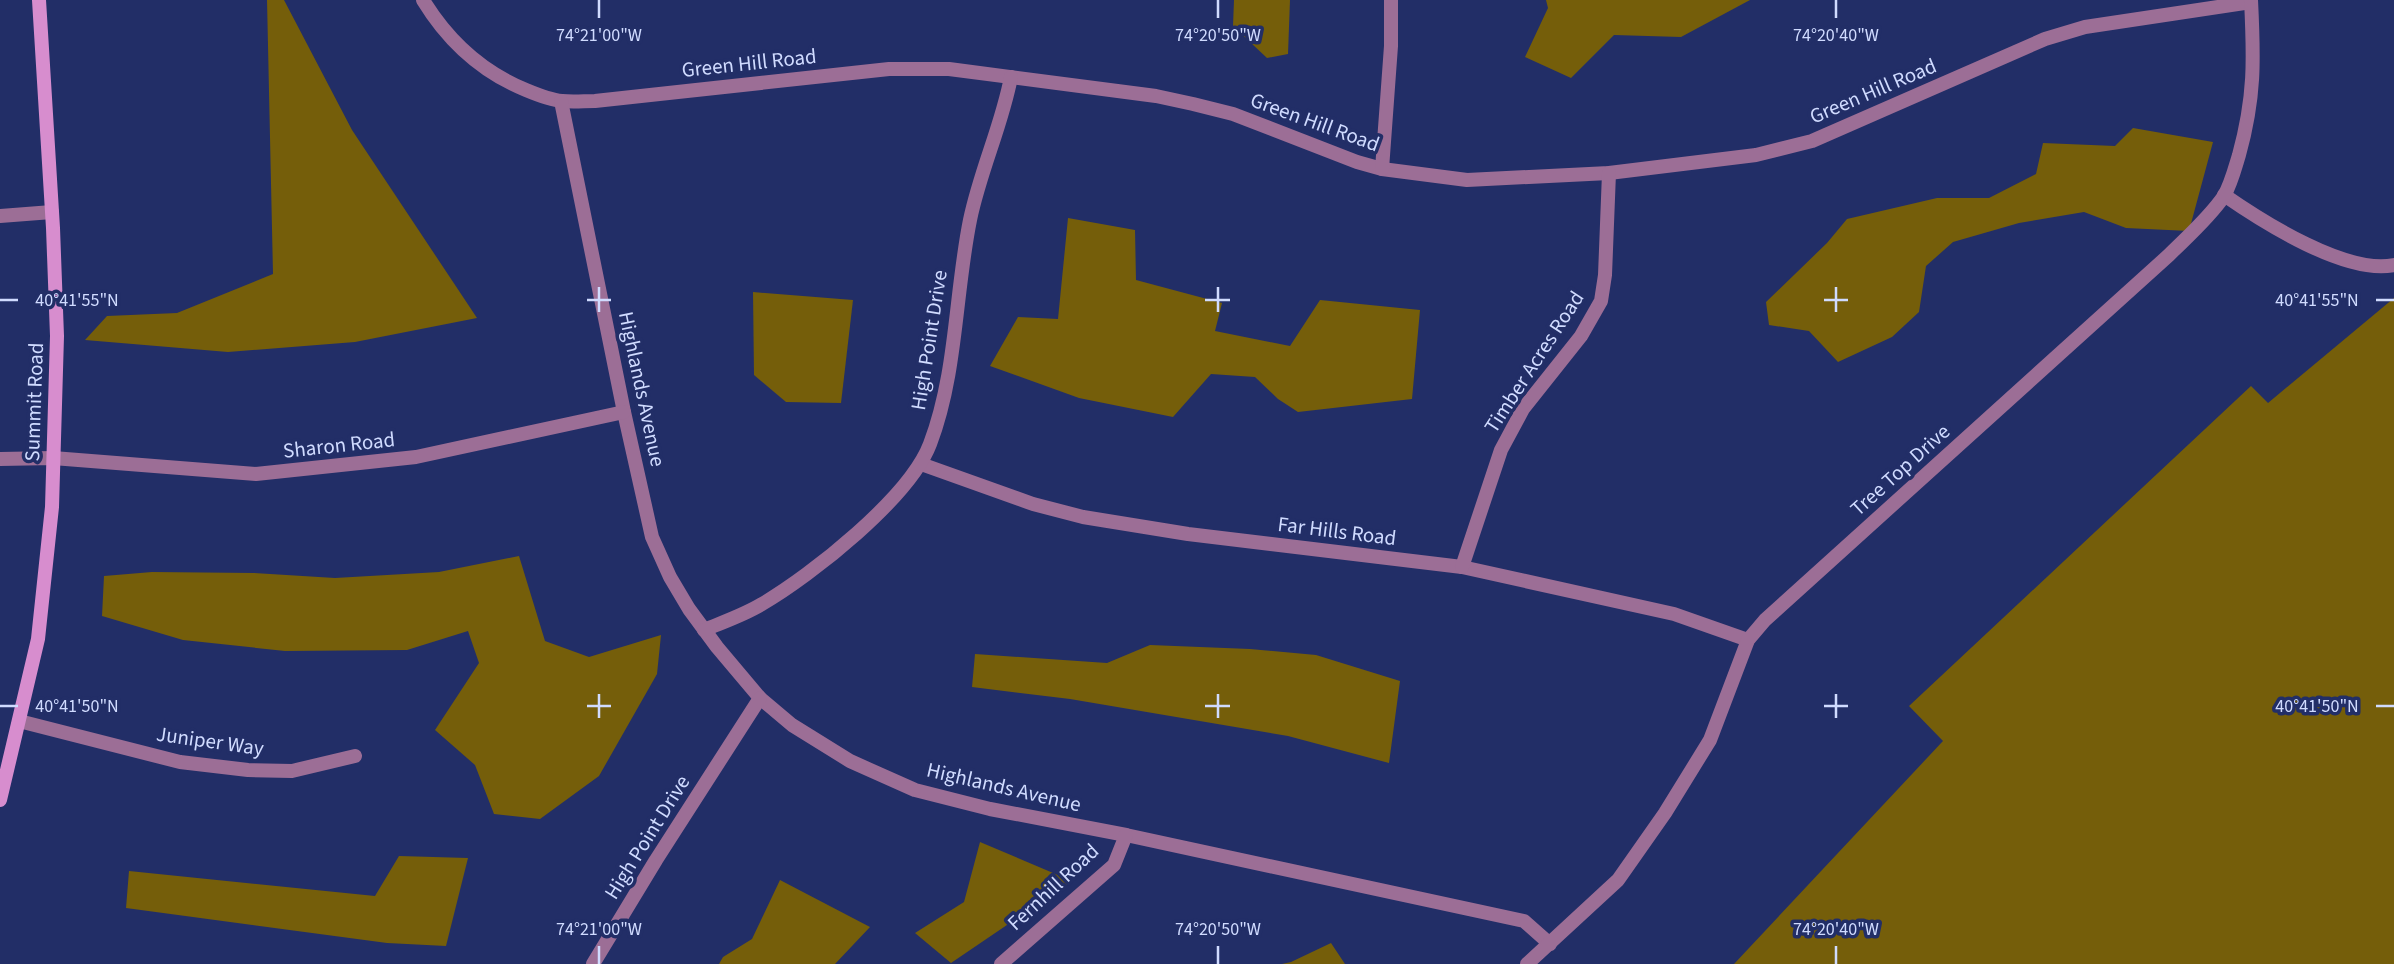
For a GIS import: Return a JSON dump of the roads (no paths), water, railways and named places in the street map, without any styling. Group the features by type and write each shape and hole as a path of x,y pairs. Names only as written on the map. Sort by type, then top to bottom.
{"main road":[{"name":"Summit Road","path":"0,800 5,756 19,721 42,610 52,507 57,336 39,0"}],"street":[{"name":"Green Hill Road","path":"423,0 444,32 473,60 491,73 543,97 561,102 595,101 889,69 949,69 1193,104 1233,114 1382,169 1467,180 1609,173 1756,155 1812,141 2045,39 2085,27 2251,1"},
{"path":"1382,169 1391,46 1391,0"},
{"name":"Tree Top Drive","path":"1527,964 1618,880 1665,813 1710,740 1748,640 1765,620 2169,255 2224,195 2249,120 2254,64 2251,1"},
{"name":"High Point Drive","path":"704,631 762,604 824,561 882,511 921,464 930,444 948,377 960,277 971,218 986,158 1005,106 1011,77"},
{"name":"Highlands Avenue","path":"561,102 652,537 670,577 704,631 760,698 792,725 850,761 915,790 990,809 1126,835 1524,921 1550,944"},
{"name":"Timber Acres Road","path":"1462,567 1501,450 1523,409 1581,336 1601,301 1605,275 1609,173"},
{"path":"2224,195 2252,214 2319,249 2373,268 2394,265"},
{"path":"0,216 52,212"},
{"name":"Sharon Road","path":"0,459 53,458 256,474 416,457 624,412"},
{"name":"Far Hills Road","path":"921,464 1034,505 1083,517 1188,534 1462,567 1674,614 1748,640"},
{"name":"High Point Drive","path":"593,964 760,698"},
{"name":"Juniper Way","path":"19,721 180,762 234,768 292,771 355,756"},
{"name":"Fernhill Road","path":"1001,964 1114,865 1126,835"}]}
